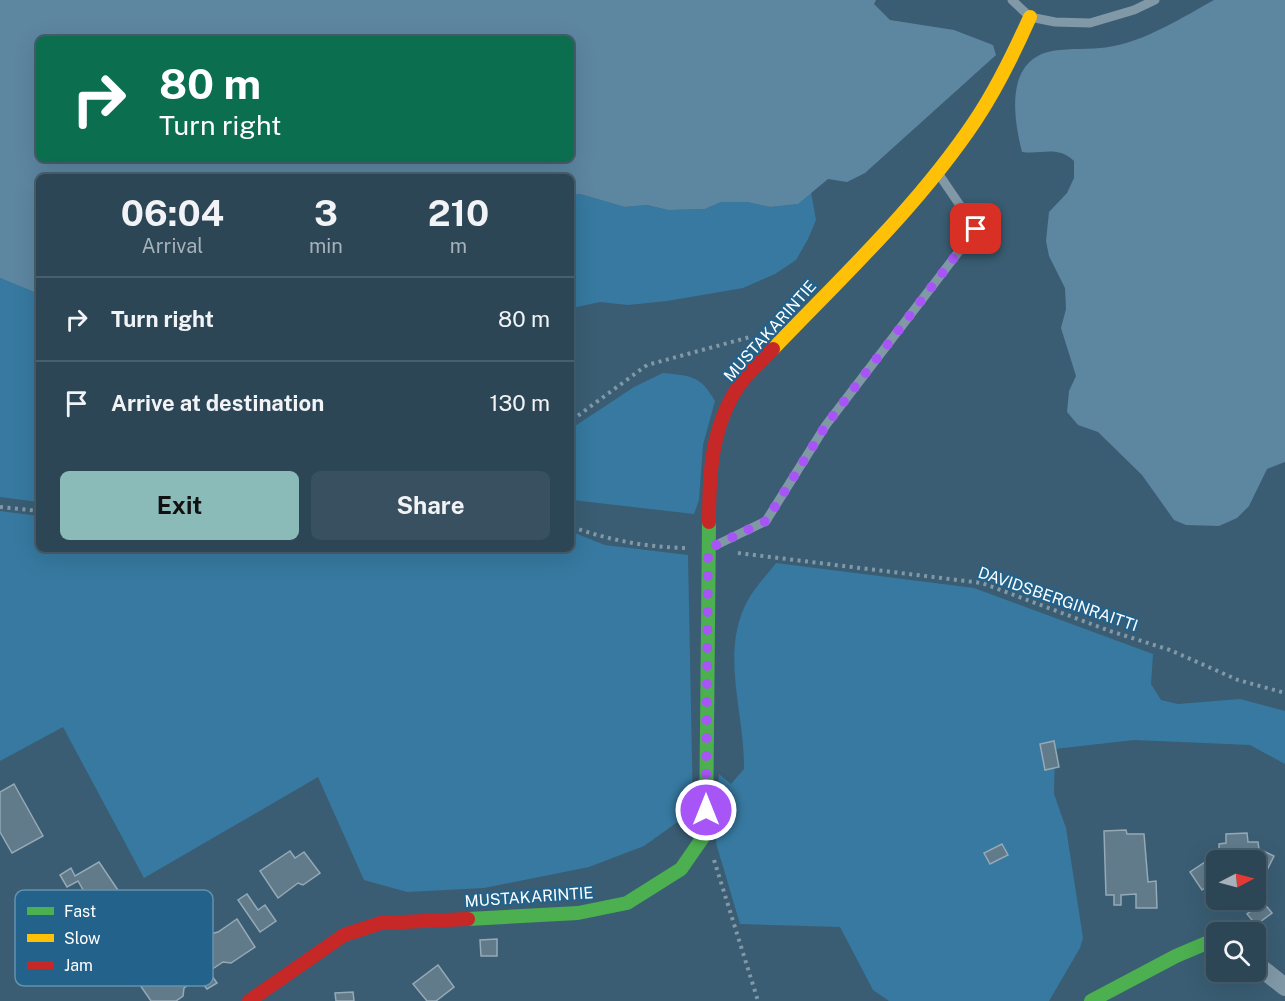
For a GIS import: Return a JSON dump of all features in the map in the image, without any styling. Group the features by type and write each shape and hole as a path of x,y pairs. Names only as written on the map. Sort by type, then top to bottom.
{"street":[{"name":"MUSTAKARINTIE","path":"249,1001 344,935 381,923 578,913 627,903 681,869 706,833 709,467 721,420 738,386 915,199 970,129 1007,70 1030,17"},
{"path":"1091,1001 1176,956 1206,943"},
{"path":"1266,972 1285,987"}],"lane":[{"path":"1011,0 1030,17 1055,22 1090,23 1134,10 1155,0"},
{"path":"708,549 766,521 826,425 976,229 937,171"}],"path":[{"path":"574,419 647,365 762,334"},
{"path":"0,507 36,511"},
{"name":"DAVIDSBERGINRAITTI","path":"574,528 608,539 657,547 708,549 982,583 1110,631 1170,650 1238,680 1285,693"},
{"path":"706,833 758,1001"}],"shaded area":[{"path":"0,0 876,0 874,4 890,20 954,30 993,45 996,55 865,173 847,182 828,179 798,204 770,207 747,202 721,202 705,209 668,210 647,205 625,207 580,194 574,195 574,174 36,174 36,293 0,278"},
{"path":"1214,0 1285,0 1285,462 1267,469 1249,506 1237,518 1219,526 1186,525 1174,520 1142,475 1098,432 1078,425 1067,412 1069,391 1076,376 1061,328 1066,309 1065,288 1049,256 1046,241 1049,212 1067,193 1074,178 1074,161 1062,153 1022,152 1015,104 1021,74 1029,62 1042,54 1127,43 1165,27"},
{"path":"811,192 816,220 796,260 775,274 743,288 667,301 628,305 600,302 574,308 574,195 580,194 625,207 647,205 668,210 705,209 721,202 747,202 770,207 797,204"},
{"path":"0,278 36,293 36,502 0,497"},
{"path":"663,373 688,376 704,386 715,401 703,445 699,500 694,514 574,500 574,427 634,387"},
{"path":"0,511 36,516 36,552 574,552 574,533 605,545 688,555 693,811 644,846 589,867 484,888 407,892 364,880 318,777 144,878 63,727 0,761"},
{"path":"776,563 974,588 1153,654 1151,684 1161,700 1178,704 1240,699 1285,711 1285,764 1250,745 1134,740 1055,749 1054,794 1066,828 1083,938 1080,948 1049,1001 889,1001 873,990 840,927 740,924 716,843 719,774 731,784 744,769 734,662 735,640 748,600"}],"building":[{"path":"1054,741 1059,767 1045,770 1040,744"},
{"path":"14,784 43,836 12,853 0,832 0,792"},
{"path":"1126,830 1127,834 1144,834 1148,882 1156,881 1157,908 1136,908 1136,894 1121,895 1121,905 1114,905 1114,895 1106,895 1104,831"},
{"path":"1247,833 1248,842 1258,842 1261,850 1219,850 1219,844 1226,843 1226,834"},
{"path":"1002,844 1008,855 990,864 984,853"},
{"path":"290,851 295,858 304,852 320,873 303,885 298,883 278,898 260,871"},
{"path":"1266,852 1274,856 1266,872"},
{"path":"1206,861 1206,887 1202,890 1190,872"},
{"path":"99,862 118,890 83,890 78,881 67,887 60,875 71,868 75,876"},
{"path":"247,894 258,910 265,905 276,921 260,932 238,900"},
{"path":"1266,906 1272,913 1260,922 1254,922 1247,914 1252,910 1266,910"},
{"path":"237,919 255,947 231,963 223,962 213,969 213,933"},
{"path":"497,939 497,956 481,956 480,940"},
{"path":"438,965 454,987 436,1001 427,1001 413,984"},
{"path":"141,986 187,986 184,988 183,996 176,1001 151,1001"},
{"path":"353,992 354,1001 336,1001 335,993"}],"traffic: fast":[{"path":"468,919 578,913 627,903 681,869 706,833 709,522"},
{"path":"1091,1001 1176,956 1206,943"}],"traffic: slow":[{"path":"773,349 879,240 953,152 991,96 1030,17"}],"traffic: jam":[{"path":"709,522 713,452 722,419 742,382 773,349"},
{"path":"249,1001 344,935 381,923 468,919"}],"route":[{"path":"706,810 708,549 766,521 826,425 976,229"}]}
